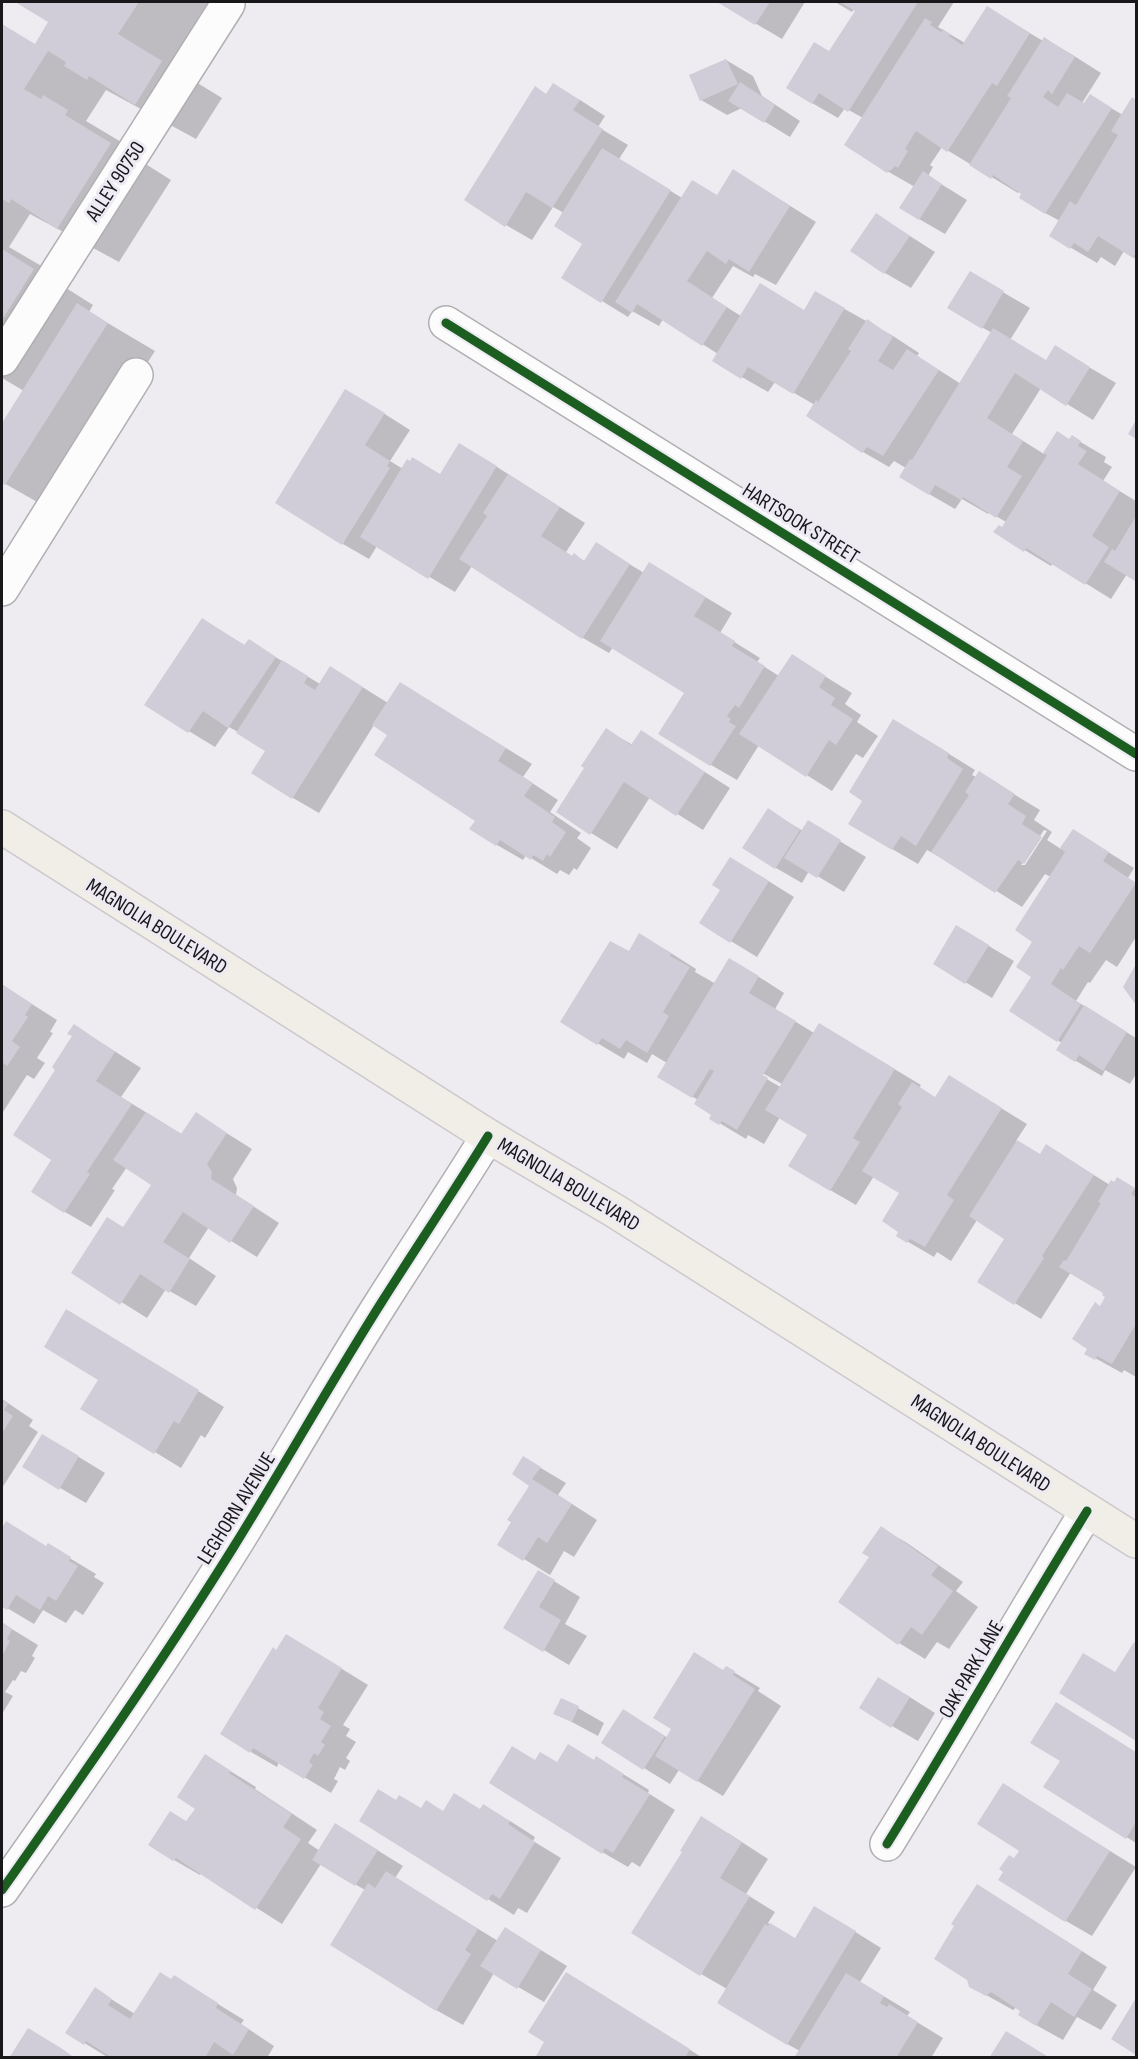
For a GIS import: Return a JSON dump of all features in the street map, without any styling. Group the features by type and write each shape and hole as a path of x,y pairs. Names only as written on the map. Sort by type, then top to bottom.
{"main road":[{"name":"MAGNOLIA BOULEVARD","path":"2,827 488,1136 624,1217 1137,1542"}],"street":[{"name":"ALLEY 90750","path":"2,359 228,4"},
{"name":"HARTSOOK STREET","path":"446,323 1137,754"},
{"path":"2,589 136,375"},
{"name":"LEGHORN AVENUE","path":"2,1890 170,1646 232,1549 383,1300 488,1136"},
{"name":"OAK PARK LANE","path":"887,1844 1087,1511"}],"building":[{"path":"15,2 139,2 118,34 162,61 135,105 89,76 87,80 64,66 66,62 48,51 24,89 41,99 43,95 68,110 65,115 111,143 57,229 11,199 9,203 2,199 2,24 35,44 48,22"},
{"path":"717,2 770,2 755,25"},
{"path":"840,2 918,2 848,112 819,93 812,104 786,88 814,42 829,51 855,11"},
{"path":"987,6 1030,33 997,86 992,83 947,152 916,131 905,149 908,151 898,168 895,166 887,173 844,145 925,18 932,22 930,25 941,32 943,29 962,45"},
{"path":"1044,37 1075,57 1052,94 1048,90 1043,97 1058,107 1067,93 1084,103 1090,94 1112,108 1045,214 1019,198 1021,194 993,175 991,179 969,165 1011,98 1007,96"},
{"path":"726,59 738,84 700,101 689,75"},
{"path":"740,82 775,105 764,123 728,101"},
{"path":"553,83 580,100 573,110 603,129 552,208 526,192 505,227 464,200 535,86 546,94"},
{"path":"1132,97 1136,100 1136,254 1133,258 1098,236 1088,252 1074,243 1070,249 1049,236 1070,201 1076,205 1118,135 1111,131"},
{"path":"602,148 671,190 601,303 561,278 582,244 554,226"},
{"path":"733,169 790,206 749,272 729,259 726,264 707,251 687,281 727,307 702,346 637,304 632,313 615,302 692,180 717,195"},
{"path":"923,171 942,184 919,220 899,208"},
{"path":"876,213 910,236 884,274 850,251"},
{"path":"2,249 34,269 2,320"},
{"path":"970,271 1004,291 982,329 947,308"},
{"path":"760,283 804,310 815,291 845,308 793,394 748,367 741,379 712,361"},
{"path":"77,303 108,323 5,485 2,483 2,423"},
{"path":"867,319 893,337 878,361 893,370 907,349 939,370 883,456 867,447 862,453 806,416 816,400 818,402 851,351 848,349"},
{"path":"993,328 1046,360 1055,345 1090,367 1066,406 1015,373 987,418 1023,441 1007,467 1022,476 996,518 963,497 961,500 935,485 929,495 899,477 910,459 912,460"},
{"path":"345,389 385,413 365,445 390,461 387,466 390,468 342,545 275,503"},
{"path":"1136,420 1136,439 1128,434"},
{"path":"1057,431 1069,439 1072,435 1081,441 1078,446 1087,451 1078,464 1120,491 1092,536 1109,547 1085,585 1026,548 1024,552 993,532 999,525 1002,527 1047,455 1043,453"},
{"path":"459,443 497,466 428,579 360,537 407,459 410,461 412,457 440,474"},
{"path":"508,474 560,507 541,536 572,556 574,553 584,561 596,542 630,564 582,639 459,559 487,516 483,513"},
{"path":"1136,516 1135,581 1104,562 1112,549 1115,551"},
{"path":"649,562 706,597 694,616 735,641 732,646 765,666 739,708 735,705 727,716 731,719 729,722 736,726 710,766 658,734 684,693 600,641"},
{"path":"202,618 244,645 249,639 276,657 228,728 203,711 188,733 144,705"},
{"path":"792,654 826,676 819,687 835,698 831,705 853,719 836,745 829,740 806,777 739,734"},
{"path":"282,660 308,676 304,683 315,690 330,666 363,687 292,799 251,773 265,751 236,733"},
{"path":"400,682 506,748 498,761 533,783 524,796 555,817 552,822 566,832 550,857 547,854 543,861 533,855 531,860 500,840 496,846 469,829 475,821 374,755 387,735 372,725"},
{"path":"893,719 949,753 947,758 963,769 916,846 901,836 892,850 848,824 862,801 849,792"},
{"path":"606,728 631,745 641,730 705,772 676,816 624,782 590,835 556,812 584,768 581,766"},
{"path":"979,771 1015,794 1008,804 1026,816 1022,824 1042,837 1024,864 1018,860 995,893 931,852 969,795 965,792"},
{"path":"768,808 800,830 775,869 742,848"},
{"path":"808,820 841,840 817,878 784,858"},
{"path":"1073,829 1109,852 1103,861 1136,883 1090,953 1079,946 1051,984 1081,1004 1057,1042 1009,1011 1031,977 1016,967 1032,942 1015,930 1065,852 1060,848"},
{"path":"730,857 769,881 730,943 699,923 720,890 712,885"},
{"path":"956,925 989,945 965,984 933,964"},
{"path":"639,933 671,953 670,956 690,967 663,1012 669,1016 647,1053 626,1040 620,1049 602,1038 597,1045 560,1022 610,941 629,951"},
{"path":"729,958 759,976 749,993 796,1021 763,1075 768,1078 737,1130 722,1121 719,1125 709,1119 711,1115 694,1104 714,1071 710,1069 692,1098 657,1077"},
{"path":"1136,964 1136,1005 1123,987"},
{"path":"2,984 32,1004 25,1015 28,1017 12,1041 20,1047 7,1066 2,1062"},
{"path":"1084,1005 1127,1032 1103,1071 1079,1055 1075,1062 1056,1050"},
{"path":"819,1023 895,1069 853,1138 860,1142 830,1191 788,1166 807,1135 765,1110"},
{"path":"74,1024 115,1052 96,1081 132,1104 87,1172 90,1174 64,1213 31,1192 51,1160 13,1135 55,1070 52,1067 72,1036 67,1034"},
{"path":"949,1075 1002,1108 947,1195 954,1200 925,1247 910,1239 907,1243 896,1236 898,1232 882,1221 899,1193 862,1171 902,1107 898,1104 912,1082 935,1097"},
{"path":"146,1112 181,1134 196,1112 227,1133 207,1164 212,1172 211,1179 254,1206 230,1243 183,1212 163,1242 190,1259 169,1293 140,1274 120,1305 71,1273 107,1217 123,1227 151,1185 113,1160"},
{"path":"1017,1140 1040,1154 1046,1144 1094,1175 1042,1256 1044,1258 1014,1305 977,1282 1004,1239 969,1216"},
{"path":"1117,1177 1135,1188 1131,1194 1136,1198 1136,1324 1112,1364 1097,1356 1095,1360 1084,1354 1087,1349 1072,1339 1095,1302 1100,1306 1105,1297 1103,1293 1059,1267 1064,1260 1066,1261 1101,1203 1098,1202 1111,1180 1114,1182"},
{"path":"66,1309 199,1390 179,1424 174,1421 154,1454 80,1409 98,1380 44,1347"},
{"path":"2,1400 8,1404 4,1410 13,1416 2,1433"},
{"path":"42,1434 79,1456 59,1490 22,1467"},
{"path":"523,1456 541,1467 532,1479 572,1504 547,1543 538,1537 523,1561 497,1545 511,1522 507,1520 529,1486 512,1474"},
{"path":"6,1521 46,1546 48,1543 71,1557 69,1561 78,1566 56,1601 48,1596 40,1610 16,1595 7,1610 2,1607 2,1528"},
{"path":"881,1526 938,1566 931,1575 953,1591 922,1635 911,1627 898,1645 838,1602 869,1557 862,1553"},
{"path":"538,1570 555,1580 539,1607 561,1620 543,1652 503,1628"},
{"path":"2,1622 12,1629 7,1639 10,1641 2,1656"},
{"path":"286,1634 342,1668 318,1708 324,1712 320,1719 331,1726 321,1742 325,1745 318,1756 314,1753 309,1762 313,1765 304,1779 253,1748 250,1753 220,1734 273,1647 276,1650"},
{"path":"1134,1642 1136,1644 1136,1741 1059,1693 1083,1653 1115,1672"},
{"path":"694,1652 723,1670 726,1666 735,1671 733,1675 755,1689 697,1782 655,1756 671,1729 653,1718"},
{"path":"878,1677 910,1697 891,1728 859,1708"},
{"path":"561,1698 579,1706 572,1722 553,1714"},
{"path":"1056,1702 1136,1752 1136,1822 1126,1839 1043,1787 1060,1761 1030,1743"},
{"path":"623,1709 665,1736 643,1770 601,1743"},
{"path":"568,1744 594,1760 596,1756 624,1774 622,1777 650,1794 613,1853 605,1848 602,1854 489,1783 512,1746 535,1760 540,1752 557,1762"},
{"path":"205,1754 231,1771 229,1773 292,1814 283,1827 301,1839 255,1910 176,1858 173,1861 148,1845 170,1811 186,1821 195,1809 177,1797"},
{"path":"1003,1783 1110,1851 1065,1922 998,1880 1003,1872 999,1869 1009,1855 1014,1858 1019,1851 977,1824"},
{"path":"378,1789 396,1800 399,1795 421,1808 426,1800 443,1811 454,1793 480,1809 483,1804 510,1821 508,1824 535,1842 500,1899 492,1894 487,1901 359,1821"},
{"path":"701,1816 742,1842 720,1878 750,1896 700,1976 631,1933 682,1852 680,1851"},
{"path":"335,1823 378,1850 355,1886 312,1860"},
{"path":"386,1871 478,1929 465,1950 471,1954 436,2011 330,1945 368,1883 375,1888"},
{"path":"977,1884 1082,1951 1068,1974 1092,1989 1074,2017 1051,2002 1036,2026 1018,2015 1020,2011 991,1992 986,1996 969,1987 967,1980 934,1959 954,1926 951,1924"},
{"path":"814,1906 856,1931 787,2045 717,2003 765,1924 768,1926 770,1923 795,1938"},
{"path":"505,1927 541,1950 517,1989 480,1966"},
{"path":"160,1972 171,1979 174,1975 218,2003 216,2008 249,2029 233,2055 214,2042 205,2058 112,2058 86,2041 84,2045 65,2033 95,1987 112,1999 108,2005 130,2019"},
{"path":"566,1972 690,2049 685,2058 535,2058 544,2042 528,2032"},
{"path":"846,1973 884,1996 880,2003 887,2007 889,2004 918,2022 896,2058 794,2058"},
{"path":"1136,1998 1136,2055 1111,2039"},
{"path":"28,2028 61,2048 75,2058 9,2058"},
{"path":"1006,2031 1047,2056 1046,2058 989,2058"}],"cycle path":[{"path":"446,323 1136,754"},
{"path":"2,1890 120,1721 205,1592 364,1331 488,1136"},
{"path":"887,1844 1087,1511"}]}
